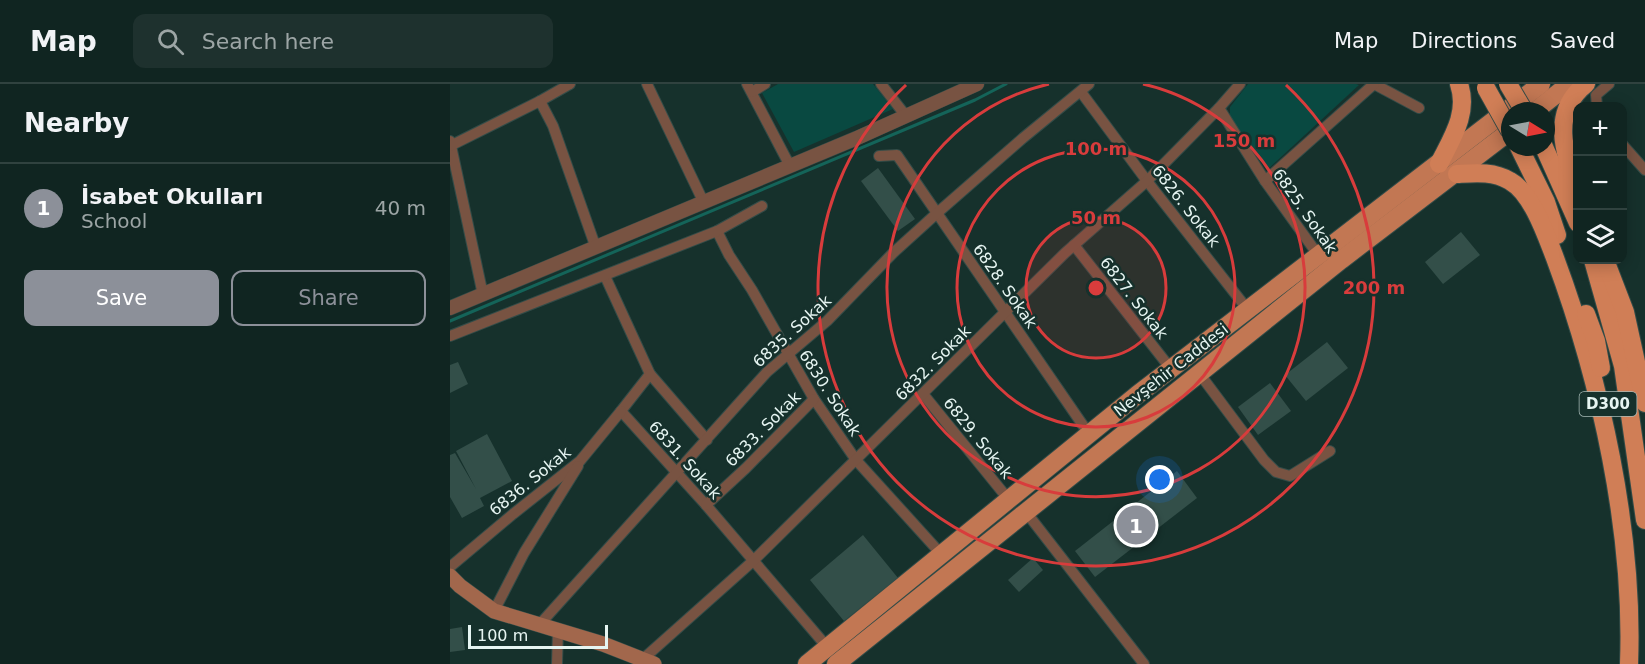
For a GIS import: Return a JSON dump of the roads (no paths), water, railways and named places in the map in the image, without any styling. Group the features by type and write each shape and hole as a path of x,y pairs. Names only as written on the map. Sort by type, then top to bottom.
{"highway":[{"path":"1439,164 1458,125 1463,107 1459,84"},
{"path":"1508,84 1519,102"},
{"path":"1573,175 1563,147 1563,130 1570,98 1586,84"},
{"path":"1484,86 1501,115"},
{"name":"D300","path":"1524,156 1546,202 1596,341 1627,506 1638,602 1637,664"},
{"path":"1548,156 1573,212"},
{"path":"1457,174 1491,173 1511,181 1527,198 1545,231 1568,293 1587,358 1617,490 1627,580 1629,664"},
{"name":"D300","path":"1594,264 1623,366 1645,520"},
{"path":"1607,264 1625,312 1645,403"}],"main road":[{"name":"Nevşehir Caddesi","path":"807,664 832,656 1026,512 1199,374 1323,263 1439,164 1541,84"},
{"path":"1546,102 1568,85"},
{"name":"Nevşehir Caddesi","path":"832,656 942,555 1171,369 1248,310 1457,174 1501,138"},
{"path":"450,576 494,611 603,644 649,662"}],"street":[{"path":"483,295 451,144 570,84"},
{"path":"646,84 704,202"},
{"path":"765,84 749,88 790,166"},
{"path":"881,84 906,116"},
{"path":"450,308 906,116 956,88 977,84"},
{"name":"6832. Sokak","path":"649,662 1074,245 1147,181 1240,84"},
{"path":"1265,181 1374,84 1419,108"},
{"path":"1597,102 1596,95 1609,84"},
{"name":"6826. Sokak","path":"1085,88 1147,181 1248,310"},
{"name":"6835. Sokak","path":"540,624 767,372 827,321 893,253 936,214 1023,138 1085,88"},
{"path":"540,101 553,126 596,248"},
{"name":"6825. Sokak","path":"1219,108 1265,181 1323,263"},
{"path":"1627,149 1645,170"},
{"name":"6828. Sokak","path":"879,156 897,155 1089,434"},
{"path":"450,336 717,231 762,206"},
{"name":"6830. Sokak","path":"717,231 814,399 856,460 942,555"},
{"name":"6827. Sokak","path":"1074,245 1171,369"},
{"path":"605,276 650,374 707,440"},
{"path":"621,411 650,374"},
{"path":"1199,374 1264,460 1276,472 1290,476 1329,451"},
{"name":"6829. Sokak","path":"923,394 1009,500"},
{"name":"6833. Sokak","path":"706,505 814,399"},
{"name":"6836. Sokak","path":"450,567 580,461 621,411"},
{"name":"6831. Sokak","path":"621,411 706,505 832,656"},
{"path":"494,611 524,553 580,461"},
{"path":"1026,512 1144,664"},
{"path":"557,664 558,630"}],"waterway":[{"path":"450,321 975,100 1006,84"}],"place":[{"name":"İsabet Okulları","path":"1136,525"}]}
